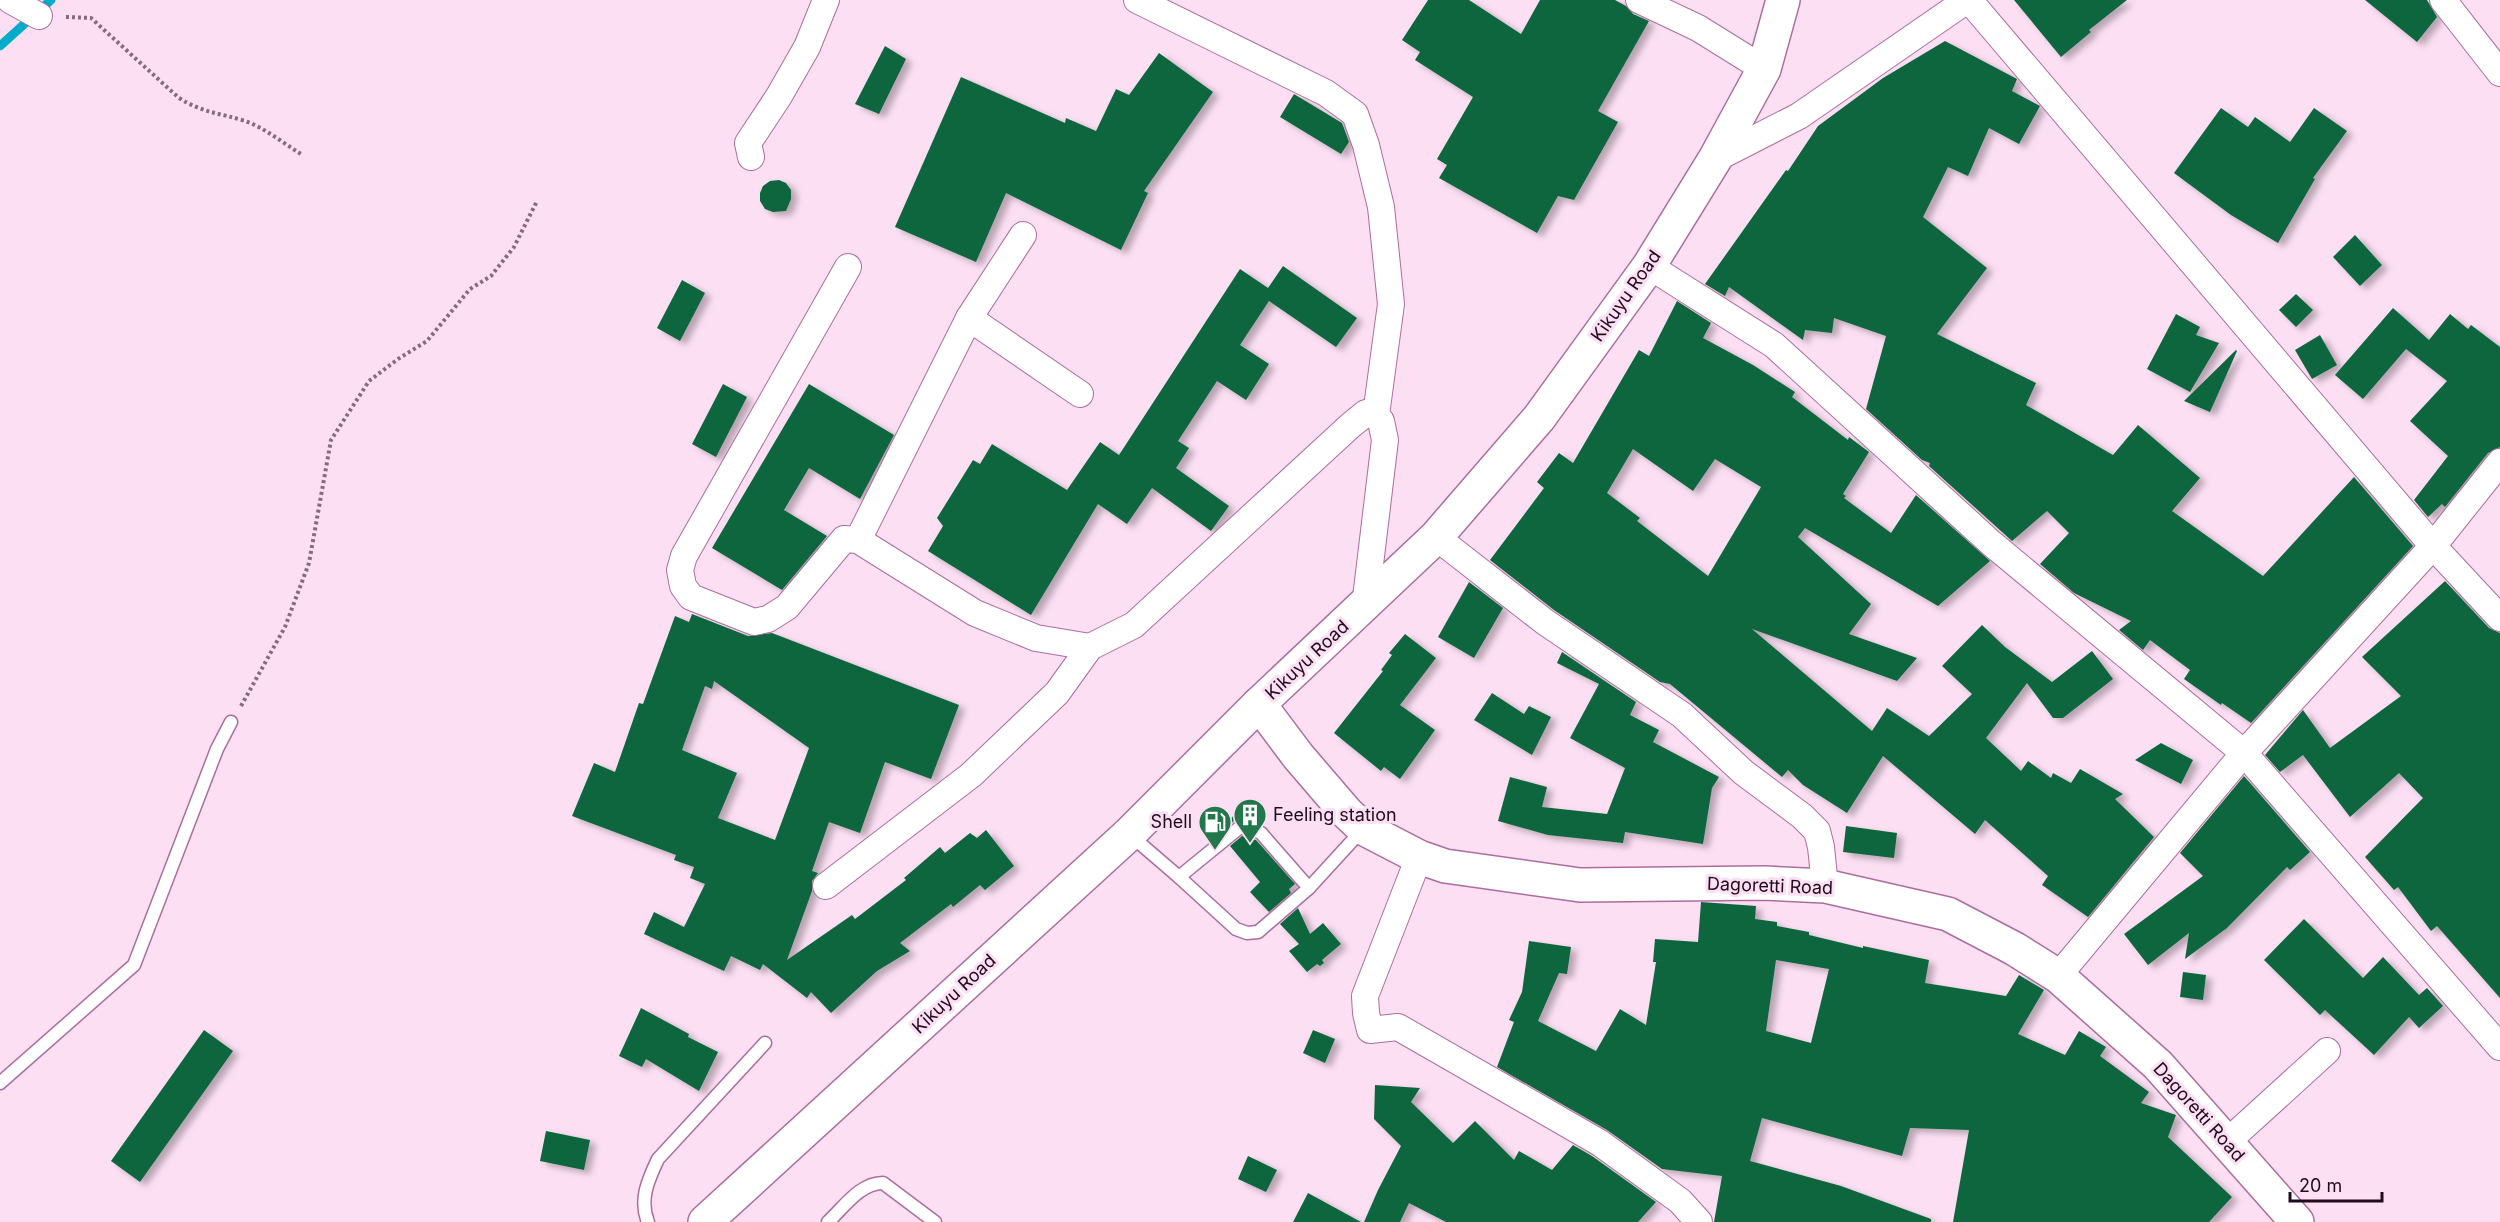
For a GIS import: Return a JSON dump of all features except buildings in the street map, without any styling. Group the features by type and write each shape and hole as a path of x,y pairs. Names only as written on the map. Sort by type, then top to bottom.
{"main road":[{"name":"Kikuyu Road","path":"705,1222 1129,834 1259,704 1436,537 1539,418 1649,266 1716,159 1764,69 1783,0"},
{"name":"Dagoretti Road","path":"1259,704 1298,756 1346,812 1364,828 1419,857 1445,866 1580,885 1764,883 1826,886 1948,914 2015,949 2058,976 2158,1065 2297,1222"}],"street":[{"path":"10,0 39,16"},
{"path":"751,157 748,143 780,96 807,47 826,0"},
{"path":"1137,0 1326,93 1355,114 1366,145 1381,207 1391,304 1376,415"},
{"path":"1639,0 1698,28 1764,69"},
{"path":"1716,159 1799,116 1968,0 2433,546 2500,618"},
{"path":"2444,0 2500,73"},
{"path":"858,540 969,318 1023,235"},
{"path":"1649,266 1774,345 1991,543 2244,753 2500,1047"},
{"path":"848,267 684,556 680,570 683,586 691,597 753,622 768,619 787,607 844,539 858,540 975,613 1036,638 1090,647"},
{"path":"969,318 1080,394"},
{"path":"826,886 971,775 1057,693 1090,647 1134,625 1366,412 1376,415 1381,421 1385,440 1365,606"},
{"path":"2058,976 2244,753 2433,546 2500,462"},
{"path":"1436,537 1545,622 1682,715 1743,772 1802,816 1816,831 1826,886"},
{"path":"1419,857 1365,996 1370,1030 1398,1027 1600,1143 1680,1201 1699,1222"},
{"path":"2227,1142 2327,1051"}],"lane":[{"path":"0,1083 134,965 216,749 231,722"},
{"path":"1179,877 1239,828 1250,828 1261,833 1309,888"},
{"path":"1129,834 1236,929 1247,933 1258,932 1309,888 1364,828"},
{"path":"648,1222 644,1213 644,1197 648,1179 658,1159 765,1043"},
{"path":"828,1222 862,1188 873,1183 883,1183 935,1222"}],"path":[{"path":"39,16 91,18 179,98 196,108 245,122 270,134 301,154"},
{"path":"231,722 285,627 309,563 331,440 369,381 398,358 426,341 470,289 491,276 514,247 537,201"}],"waterway":[{"path":"0,46 51,0"}],"place":[{"name":"Feeling station","path":"1250,844"},
{"name":"Shell","path":"1215,851"}]}
